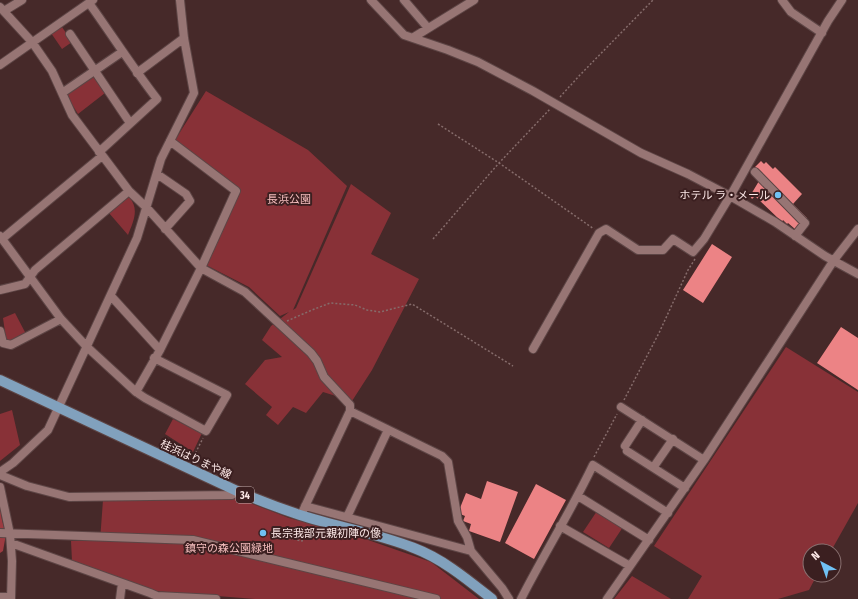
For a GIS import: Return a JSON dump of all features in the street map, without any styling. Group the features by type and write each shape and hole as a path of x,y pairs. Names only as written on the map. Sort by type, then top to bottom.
{"main road":[{"name":"桂浜はりまや線","path":"0,380 237,492 301,515 381,537 414,548 436,558 459,573 492,599"}],"street":[{"path":"22,0 2,9 32,42 52,71 72,115 129,191 147,208 165,230 201,268 245,292 311,353 317,361 324,377 350,405 350,411 301,515"},
{"path":"0,472 13,463 48,430 137,238 161,159 194,93 184,38 180,0"},
{"path":"371,0 404,35 414,37 478,62 555,103 641,153 694,177 730,196 775,222 795,236 858,274"},
{"path":"404,0 428,28"},
{"path":"414,37 474,0"},
{"path":"782,0 791,12 822,33"},
{"path":"533,349 599,233 606,229 638,250 663,250 673,239 693,252 704,239 730,196 842,0"},
{"path":"0,65 91,2 122,52 157,99 130,123 101,154 1,237 61,319 87,347 136,392 206,431 227,395 154,358"},
{"path":"70,34 130,123"},
{"path":"137,73 184,38"},
{"path":"62,93 122,52"},
{"path":"136,392 154,358 160,350 201,268 236,191 170,141"},
{"path":"755,172 805,224 795,236"},
{"path":"157,174 186,194 190,201 165,230"},
{"path":"0,290 25,284 35,270 129,191"},
{"path":"607,599 704,460 834,260 858,229"},
{"path":"111,296 160,350"},
{"path":"0,331 3,343 12,345 61,319"},
{"path":"621,407 704,460"},
{"path":"350,411 442,456 448,462 458,521 467,537 471,551 502,588 509,599"},
{"path":"642,420 626,448 685,488"},
{"path":"347,518 388,430"},
{"path":"655,465 673,439"},
{"path":"521,599 560,526 578,496 593,465 668,513"},
{"path":"0,475 27,486 73,497 232,495 237,492"},
{"path":"0,487 11,543 11,598 0,597"},
{"path":"578,496 649,540"},
{"path":"305,506 471,551"},
{"path":"560,526 630,566"},
{"path":"0,534 193,540 436,599"},
{"path":"11,543 157,597 215,599"},
{"path":"120,599 122,583"}],"path":[{"path":"433,240 499,164 579,76 653,0"},
{"path":"438,124 599,233"},
{"path":"593,465 592,461 659,333 688,270 695,259"},
{"path":"280,324 330,303 355,305 367,310 380,312 412,304 513,366"},
{"path":"188,468 206,431"},
{"path":"270,534 302,541 303,537"}],"green space":[{"path":"62,27 72,42 62,49 51,33"},
{"path":"93,76 105,93 78,114 66,95"},
{"name":"長浜公園","path":"206,91 308,150 347,186 293,310 296,308 351,184 391,213 371,254 419,279 372,370 352,401 323,392 306,413 293,407 278,425 266,415 272,407 245,384 265,360 282,357 262,340 271,326 289,312 280,316 249,287 206,265 241,190 175,140"},
{"path":"129,197 135,211 128,235 109,213"},
{"path":"15,313 26,334 12,342 6,339 3,318"},
{"path":"786,347 858,392 858,503 836,543 802,543 802,583 813,583 809,590 778,599 688,599 702,576 654,546"},
{"path":"12,410 20,445 0,461 0,414"},
{"path":"173,419 202,433 193,452 165,434"},
{"name":"鎮守の森公園緑地","path":"240,499 289,518 354,535 431,562 479,599 255,599 154,591 72,561 71,541 100,541 103,500 131,501"},
{"path":"597,511 623,527 609,548 583,532"},
{"path":"632,576 671,599 614,599"}],"shaded area":[{"path":"0,500 2,520 6,534 3,551 0,553"}],"building":[{"path":"761,161 764,164 766,162 773,169 775,167 802,194 793,204 807,218 795,229 783,220 782,222 755,196 752,199 750,196 759,181 750,172"},
{"path":"712,244 732,257 703,303 683,290"},
{"path":"841,327 858,338 858,390 817,363"},
{"path":"487,481 518,492 500,542 469,531 471,524 463,521 465,516 458,513 466,493 481,499"},
{"path":"536,484 566,500 534,559 505,543"}],"place":[{"name":"ホテル ラ・メール","path":"778,195"},
{"name":"長宗我部元親初陣の像","path":"263,533"}]}
